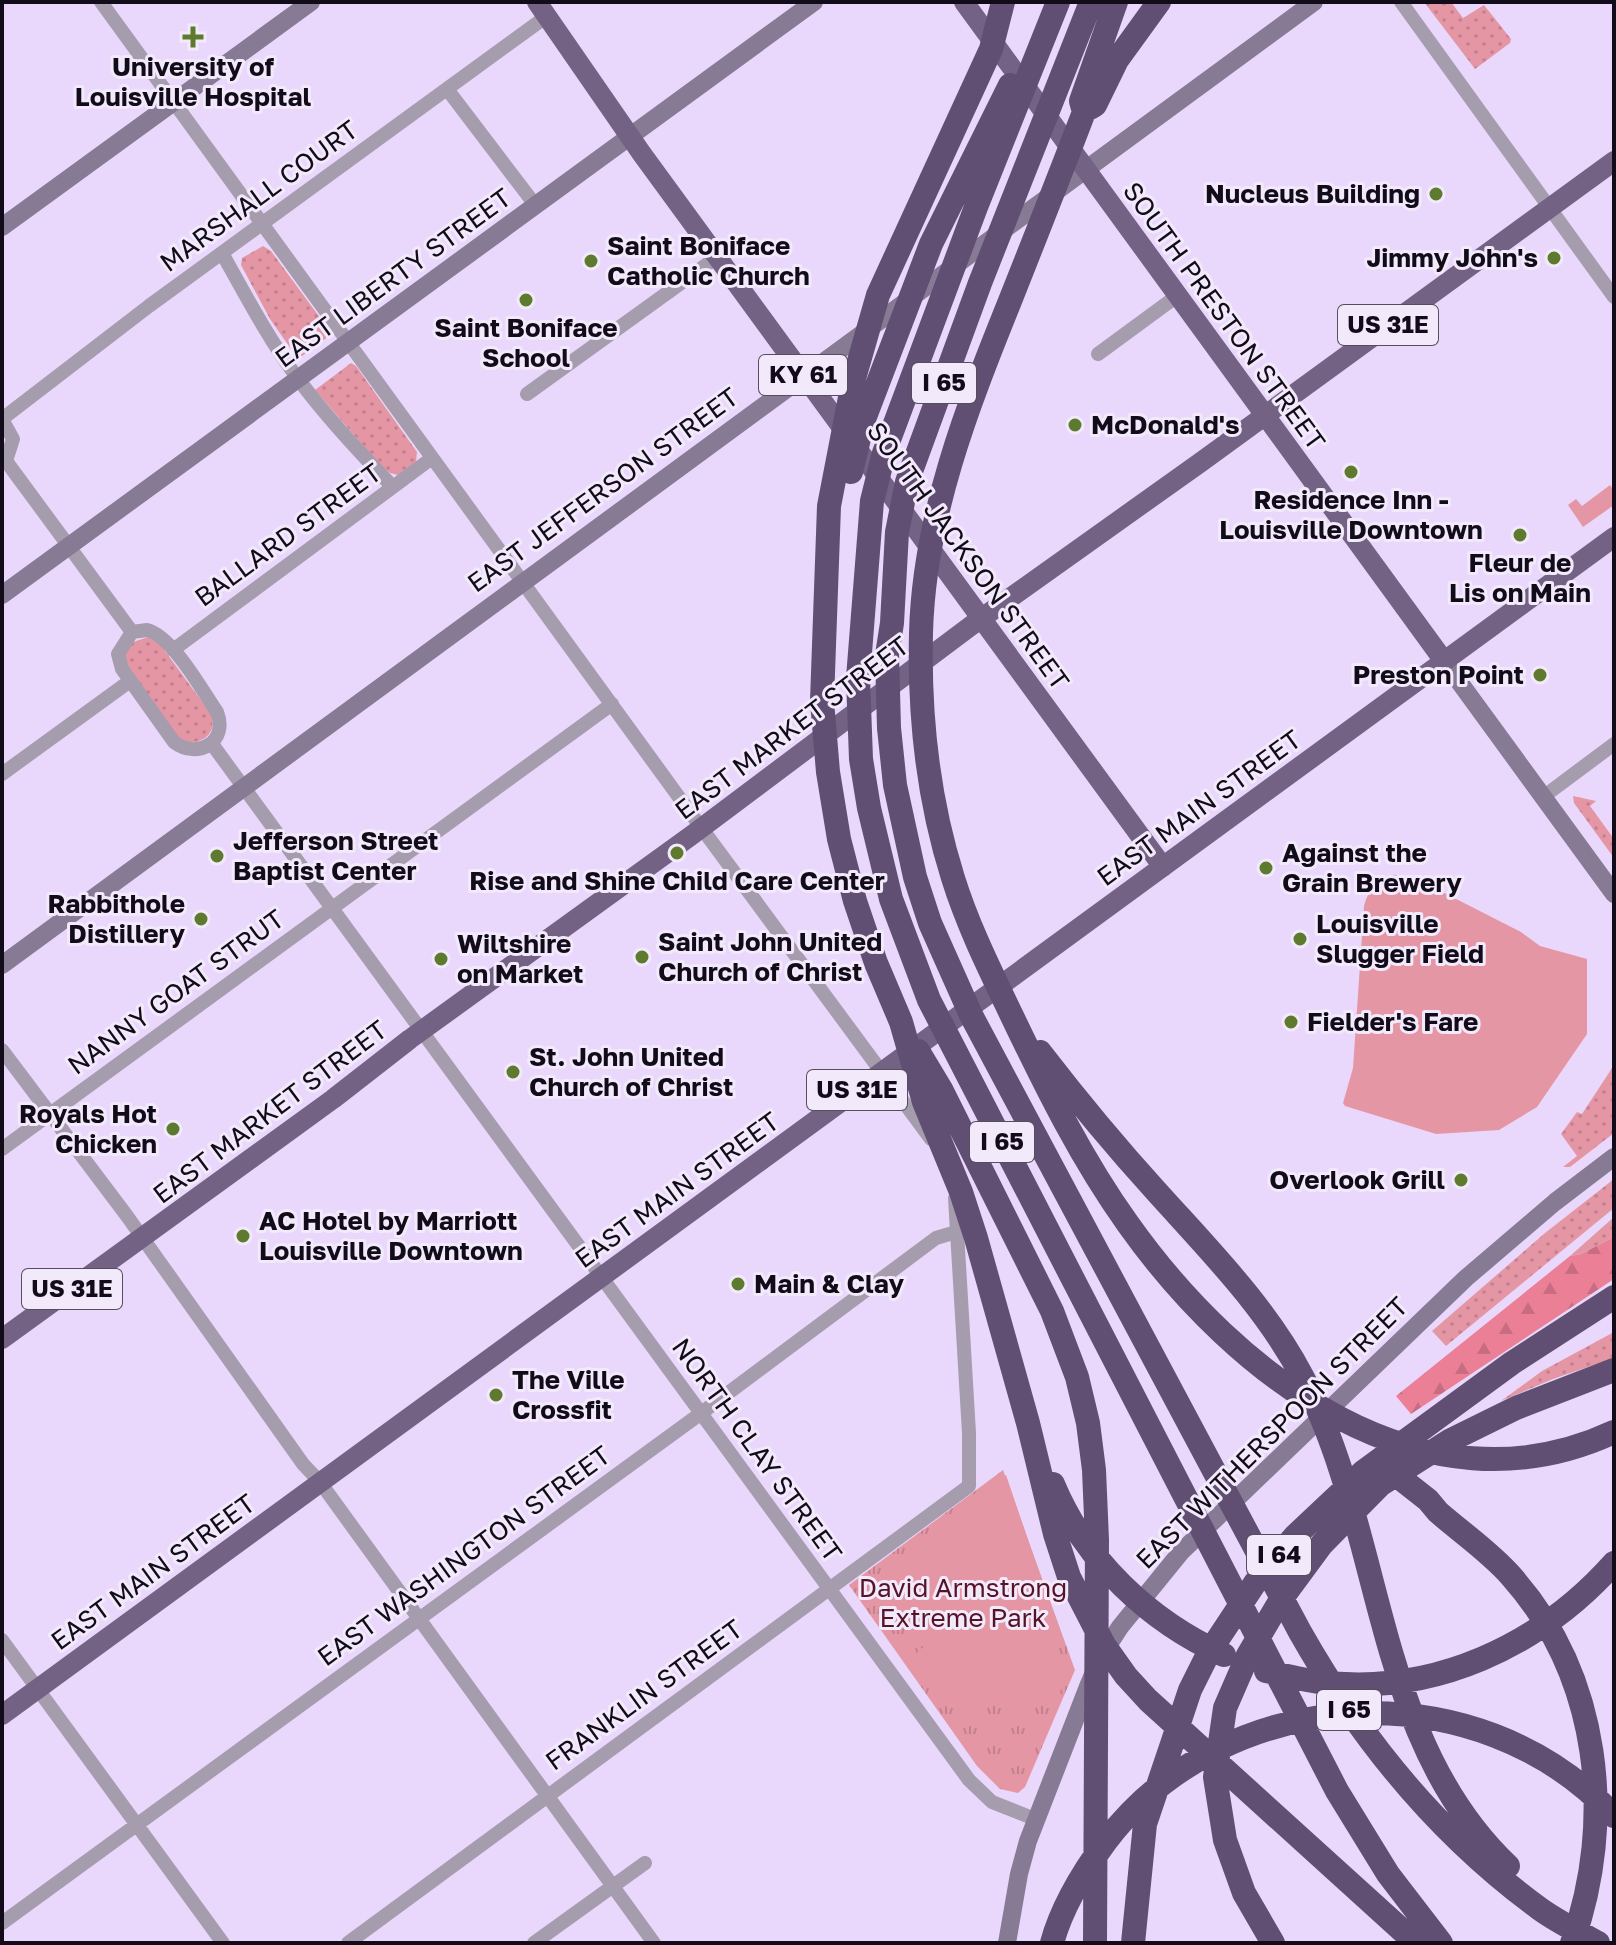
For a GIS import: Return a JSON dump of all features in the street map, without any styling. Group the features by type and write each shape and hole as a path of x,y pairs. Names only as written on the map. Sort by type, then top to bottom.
{"highway":[{"name":"I 65","path":"1057,2 996,135 976,207 884,453 872,501 858,678 861,759 869,808 891,899 929,1000 1337,1791 1388,1874 1441,1943"},
{"name":"I 65","path":"1091,2 980,283 907,482 897,532 887,655 889,728 895,785 915,877 955,982 1307,1646 1369,1739 1432,1813 1467,1848 1542,1911 1586,1941"},
{"path":"1084,112 1081,101 1116,2"},
{"path":"1159,2 1117,60 1095,105 1084,112 957,438 935,519 921,630 923,705 928,765 941,835 966,916 983,961 1054,1102 1110,1198 1175,1285 1258,1364 1308,1400 1369,1434 1417,1450 1467,1459 1516,1459 1572,1448 1614,1432"},
{"path":"1002,9 991,49 878,295 844,464 829,506 822,701 828,772 839,839 876,963 901,1022 924,1102 961,1192 976,1238 1069,1577 1104,1645 1126,1676 1171,1722 1416,1943"},
{"path":"855,403 889,353 931,244 996,135"},
{"path":"1011,1015 1090,1116 1248,1293 1284,1345 1319,1411 1338,1459 1405,1698 1429,1758 1468,1820 1503,1862 1586,1941"},
{"path":"901,1022 942,1091 1047,1301 1074,1365 1088,1423 1094,1470 1097,1576 1097,1943"},
{"name":"I 64","path":"1133,1943 1145,1824 1162,1772 1190,1690 1208,1654 1255,1583 1295,1536 1363,1472 1512,1363 1613,1297"},
{"path":"1273,1943 1244,1893 1225,1840 1215,1777 1225,1708 1248,1655 1280,1601 1322,1544 1380,1485 1449,1441 1516,1408 1614,1370"},
{"path":"1308,1400 1349,1438 1436,1506 1509,1574 1560,1648 1583,1704 1595,1760 1598,1819 1586,1941"},
{"path":"1028,1423 1071,1520 1101,1562 1133,1596 1171,1626 1221,1654 1290,1677 1321,1683 1373,1683 1399,1681 1469,1666 1544,1627 1595,1585 1614,1563"},
{"path":"1052,1943 1062,1915 1084,1873 1128,1815 1182,1769 1224,1745 1266,1729 1337,1715 1395,1714 1440,1718 1489,1732 1549,1764 1614,1816"}],"main road":[{"name":"SOUTH PRESTON STREET","path":"964,2 1444,661"},
{"name":"SOUTH JACKSON STREET","path":"542,9 630,137 1163,867"},
{"name":"EAST MARKET STREET","path":"2,1339 701,828 981,619 1614,161"},
{"name":"EAST MAIN STREET","path":"2,1715 1614,537"}],"street":[{"path":"101,2 947,1163 956,1205 956,1232"},
{"path":"2,227 311,2"},
{"name":"EAST LIBERTY STREET","path":"2,595 814,2"},
{"name":"EAST JEFFERSON STREET","path":"2,965 1314,2"},
{"path":"1401,2 1614,297"},
{"name":"MARSHALL COURT","path":"2,419 447,89 542,9"},
{"path":"447,89 536,206"},
{"path":"222,253 269,337 298,379 339,431 393,487"},
{"path":"527,394 717,257"},
{"path":"1098,354 1177,296"},
{"path":"2,419 13,439 4,462 132,632"},
{"name":"BALLARD STREET","path":"173,650 432,458"},
{"path":"132,632 154,632 173,650 221,721 212,744 200,750 183,749 174,742 130,681 118,661 118,654 132,632"},
{"path":"1444,661 1614,894"},
{"path":"2,774 130,681"},
{"name":"NANNY GOAT STRUT","path":"2,1149 612,704"},
{"name":"NORTH CLAY STREET","path":"212,744 969,1780 992,1802 1035,1819"},
{"path":"1543,797 1614,744"},
{"path":"2,1050 654,1943"},
{"name":"EAST WITHERSPOON STREET","path":"1007,1943 1019,1874 1035,1819 1100,1658 1142,1599 1181,1552 1466,1278 1555,1202 1614,1157"},
{"name":"EAST WASHINGTON STREET","path":"2,1923 936,1238 956,1232"},
{"name":"FRANKLIN STREET","path":"348,1943 969,1486 969,1422 956,1232"},
{"path":"2,1640 223,1943"},
{"path":"534,1943 645,1863"}],"green space":[{"path":"1424,2 1451,2 1463,18 1484,5 1511,39 1510,43 1475,69"},
{"path":"263,246 271,251 329,330 326,338 298,359 270,319 241,265 242,258"},
{"path":"351,363 417,452 416,462 398,475 379,464 315,390"},
{"path":"1610,485 1614,491 1614,505 1583,527 1568,505 1576,499 1582,506"},
{"path":"148,637 160,644 211,714 211,732 204,739 187,743 179,738 126,666 124,654 133,642"},
{"path":"1573,796 1596,801 1590,806 1614,839 1614,858 1574,803"},
{"path":"1394,875 1413,877 1521,932 1540,946 1587,959 1587,1034 1537,1107 1499,1130 1436,1134 1343,1103 1353,1068 1364,906 1374,886"},
{"path":"1614,1065 1614,1133 1570,1167 1563,1167 1577,1156 1561,1134 1577,1112 1582,1114"},
{"path":"1614,1179 1614,1208 1446,1346 1432,1331 1545,1233"},
{"path":"1614,1217 1614,1237 1581,1254 1570,1256"},
{"path":"1614,1237 1614,1279 1411,1414 1396,1396 1570,1256 1581,1254"},
{"path":"1614,1332 1614,1358 1501,1401 1542,1371"},
{"name":"David Armstrong Extreme Park","path":"1003,1470 1075,1670 1025,1787 1018,1793 1000,1789 977,1766 849,1585"},
{"name":"David Armstrong Extreme Park","path":"1006,1475 1059,1631 1055,1675 1063,1685 1055,1703 1042,1698 1036,1700 1032,1708 976,1703 948,1708 910,1660 923,1647 873,1581 936,1536 932,1528"}],"place":[{"name":"University of Louisville Hospital","path":"193,37"},
{"name":"Nucleus Building","path":"1436,194"},
{"name":"Jimmy John's","path":"1554,258"},
{"name":"Saint Boniface Catholic Church","path":"591,261"},
{"name":"Saint Boniface School","path":"526,300"},
{"name":"McDonald's","path":"1075,425"},
{"name":"Residence Inn - Louisville Downtown","path":"1351,472"},
{"name":"Fleur de Lis on Main","path":"1520,535"},
{"name":"Preston Point","path":"1540,675"},
{"name":"Rise and Shine Child Care Center","path":"677,853"},
{"name":"Jefferson Street Baptist Center","path":"217,856"},
{"name":"Against the Grain Brewery","path":"1266,868"},
{"name":"Rabbithole Distillery","path":"201,919"},
{"name":"Louisville Slugger Field","path":"1300,939"},
{"name":"Saint John United Church of Christ","path":"642,957"},
{"name":"Wiltshire on Market","path":"441,959"},
{"name":"Fielder's Fare","path":"1291,1022"},
{"name":"St. John United Church of Christ","path":"513,1072"},
{"name":"Royals Hot Chicken","path":"173,1129"},
{"name":"Overlook Grill","path":"1461,1180"},
{"name":"AC Hotel by Marriott Louisville Downtown","path":"243,1236"},
{"name":"Main & Clay","path":"738,1284"},
{"name":"The Ville Crossfit","path":"496,1395"}]}
